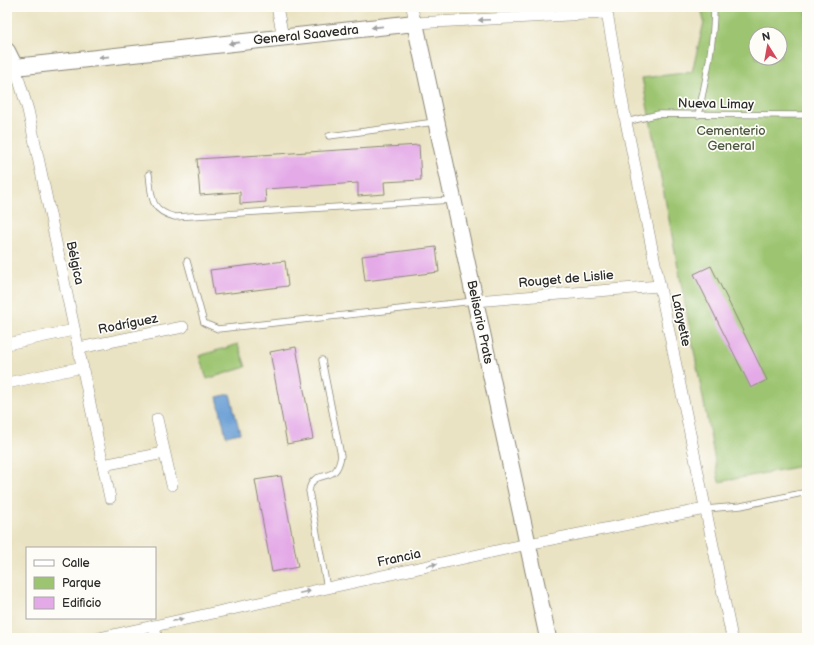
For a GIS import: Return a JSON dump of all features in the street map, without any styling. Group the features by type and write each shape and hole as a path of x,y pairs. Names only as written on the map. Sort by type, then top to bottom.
{"street":[{"path":"277,7 283,37"},
{"name":"Belisario Prats","path":"412,7 548,638"},
{"name":"General Saavedra","path":"11,68 416,23 606,10"},
{"name":"Lafayette","path":"606,10 626,122 732,638"},
{"path":"7,51 11,68"},
{"name":"Bélgica","path":"11,68 28,110 110,498"},
{"name":"Rouget de Lislie","path":"476,301 660,286"},
{"name":"Rodríguez","path":"79,348 183,327"},
{"path":"7,344 74,330"},
{"path":"7,383 83,367"},
{"path":"157,419 172,486"},
{"path":"103,465 164,453"},
{"name":"Francia","path":"99,638 528,544 705,509"},
{"path":"153,626 157,638"}],"lane":[{"path":"698,115 712,48 714,7"},
{"name":"Nueva Limay","path":"626,122 659,114 807,115"},
{"path":"329,136 437,122"},
{"path":"149,174 152,196 156,207 164,214 175,217 454,200"},
{"path":"187,261 204,323 218,329 476,301"},
{"path":"322,360 341,456 335,471 315,479 310,484 309,491 327,588"},
{"path":"705,509 742,506 807,492"}],"green space":[{"name":"Cementerio General","path":"701,7 807,7 807,465 719,482 642,78 692,72 704,22"},
{"path":"238,344 246,367 207,379 199,356"}],"water":[{"path":"230,394 240,433 226,436 217,397"}],"building":[{"path":"419,145 421,180 384,182 385,194 358,196 358,183 265,189 266,202 240,204 240,192 200,195 197,159"},
{"path":"436,247 439,272 365,281 362,256"},
{"path":"285,261 288,286 214,295 210,270"},
{"path":"711,266 767,380 751,388 694,274"},
{"path":"296,347 313,439 287,444 270,352"},
{"path":"281,476 298,567 272,572 255,480"}]}
